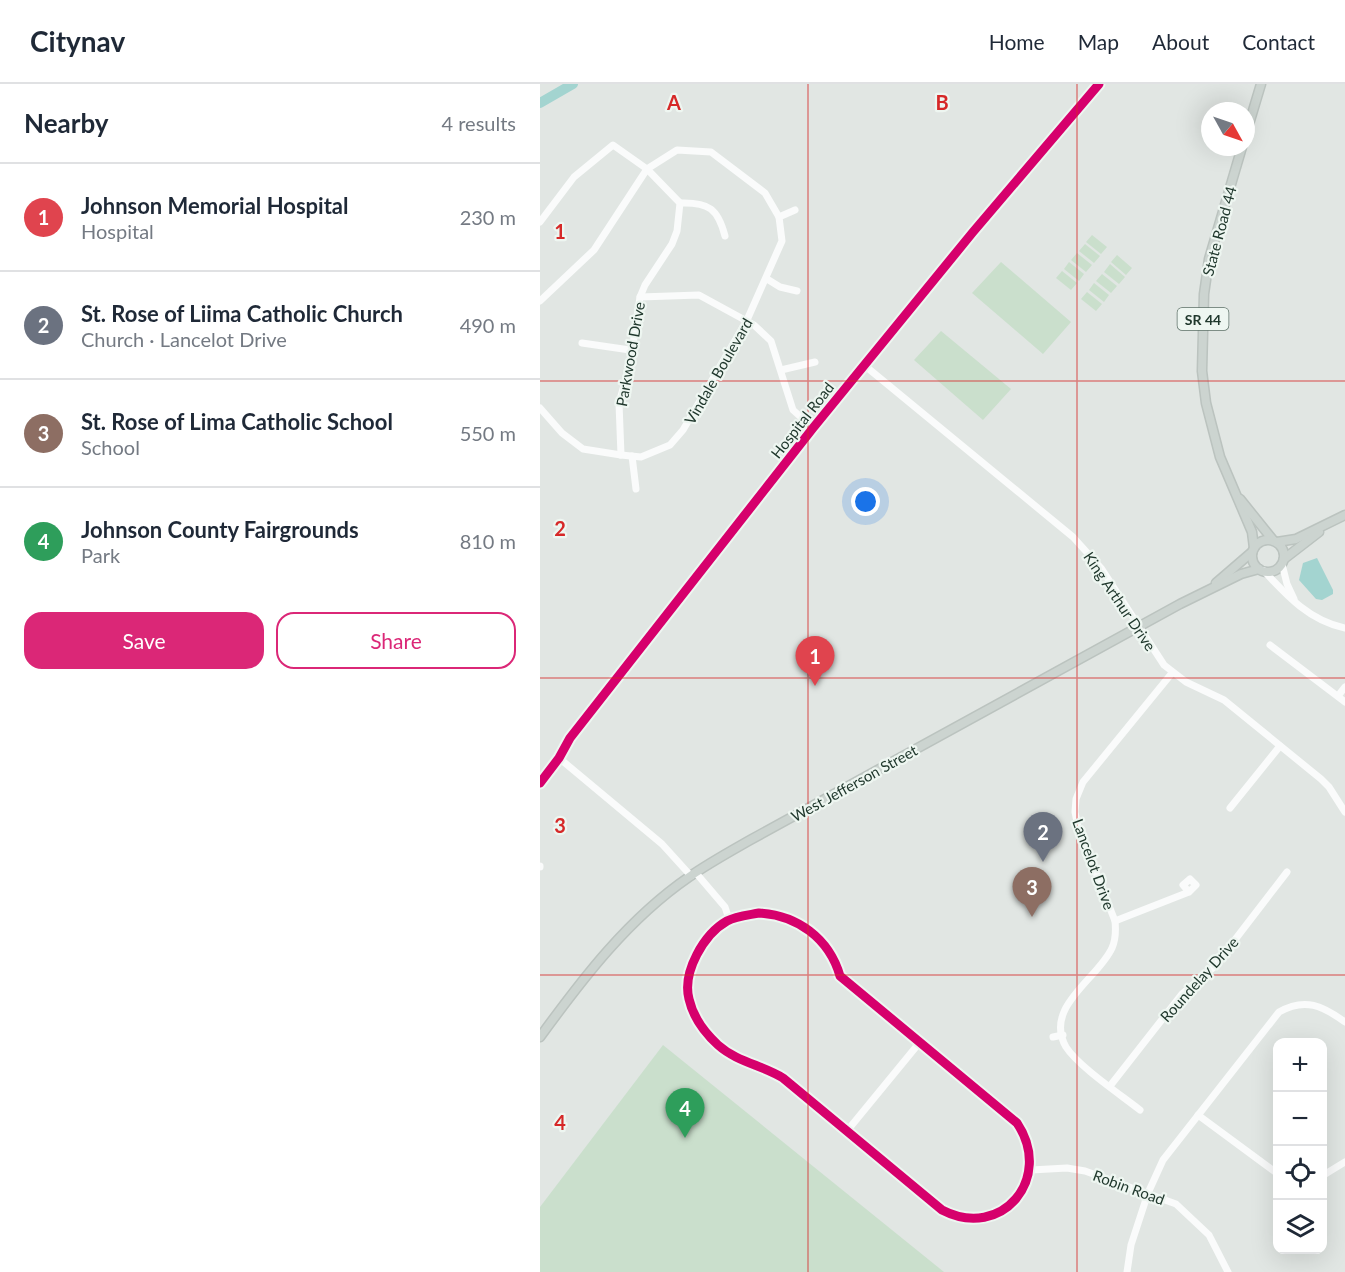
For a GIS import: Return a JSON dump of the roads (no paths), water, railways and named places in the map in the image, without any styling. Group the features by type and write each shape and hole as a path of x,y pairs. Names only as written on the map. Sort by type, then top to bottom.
{"main road":[{"path":"1255,106 1262,84"},
{"name":"State Road 44","path":"1239,156 1209,259 1202,371 1206,403 1220,457 1252,532 1253,550"},
{"name":"State Road 44","path":"1234,491 1275,541"},
{"path":"1326,525 1274,570 1261,570 1253,560 1253,550 1263,540 1296,539 1345,515"},
{"path":"1275,541 1283,549 1283,561"},
{"name":"West Jefferson Street","path":"1214,586 1253,550"},
{"name":"West Jefferson Street","path":"540,1037 586,975 631,926 693,874 752,839 1214,586 1261,570"}],"street":[{"name":"Hospital Road","path":"540,783 559,758 570,738 813,428 972,231 1099,84"},
{"path":"540,222 574,177 613,145 647,169 680,203 708,206 720,218 725,236"},
{"path":"540,301 594,250 647,169 677,150 711,152 765,193 779,217 795,210"},
{"name":"Parkwood Drive","path":"621,455 620,403 630,364 630,350 640,297 678,231 680,203"},
{"name":"Vindale Boulevard","path":"540,408 562,433 583,449 641,456 670,445 683,430 747,320 767,279 782,241 779,217"},
{"path":"767,279 780,287 796,291"},
{"path":"640,297 699,295 747,320 771,341 793,410 813,428"},
{"path":"582,343 630,350"},
{"path":"782,370 815,362"},
{"name":"King Arthur Drive","path":"864,365 1073,537 1101,568 1158,656 1172,673 1224,700 1329,787 1345,812"},
{"path":"632,456 636,489"},
{"path":"1283,561 1287,585 1294,599"},
{"path":"1261,570 1286,595 1316,618 1345,628"},
{"path":"1270,645 1345,702"},
{"name":"Lancelot Drive","path":"1063,1035 1062,1022 1071,999 1108,955 1116,938 1115,921 1078,827 1075,812 1076,799 1089,774 1172,673"},
{"path":"1338,696 1345,687"},
{"path":"1230,808 1280,746"},
{"path":"559,758 643,831 662,844 725,907 729,919"},
{"name":"Roundelay Drive","path":"1110,1086 1182,994 1214,967 1287,872"},
{"path":"1115,921 1189,892"},
{"path":"759,913 774,914 809,929 831,954 840,976 1017,1123 1030,1150 1031,1170 1019,1196 1001,1212 977,1218 953,1215 942,1210 783,1078 755,1063 738,1058 720,1047 702,1026 688,997 696,957 707,939 729,919 759,913"},
{"path":"1127,1272 1131,1245 1148,1193 1163,1160 1279,1012 1300,1004 1312,1003 1325,1006 1345,1022"},
{"path":"1053,1037 1063,1035 1067,1048 1075,1057 1140,1110"},
{"path":"847,1131 920,1042"},
{"path":"1198,1115 1273,1170"},
{"path":"1327,1173 1345,1162"},
{"name":"Robin Road","path":"1031,1170 1067,1168 1085,1171 1176,1204 1196,1220 1209,1235 1228,1272"}],"water":[{"path":"1317,558 1333,590 1333,594 1322,600 1316,599 1299,580 1303,563"}],"waterway":[{"path":"540,103 573,84"}],"place":[{"name":"Johnson Memorial Hospital","path":"815,686"},
{"name":"St. Rose of Liima Catholic Church","path":"1043,862"},
{"name":"St. Rose of Lima Catholic School","path":"1032,917"},
{"name":"Johnson County Fairgrounds","path":"685,1138"}]}
